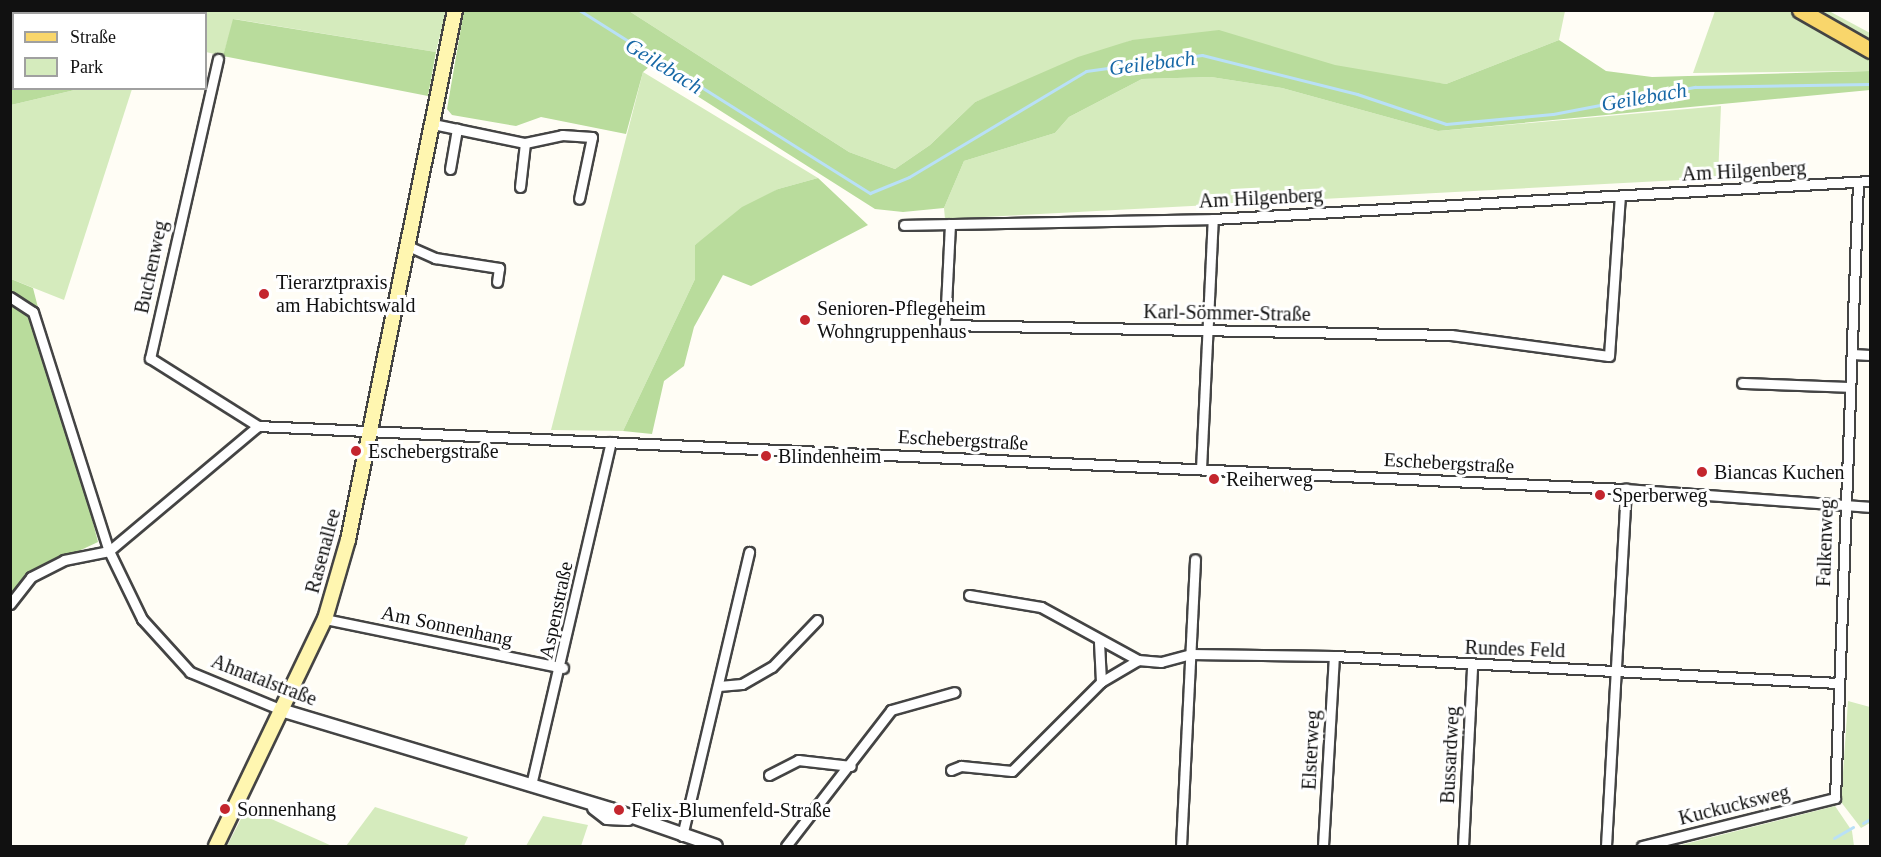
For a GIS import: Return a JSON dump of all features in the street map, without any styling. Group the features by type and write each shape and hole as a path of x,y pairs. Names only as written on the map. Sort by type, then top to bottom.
{"main road":[{"name":"Rasenallee","path":"216,846 284,711 325,619 373,430 455,10"},
{"path":"1800,10 1870,50"}],"street":[{"name":"Buchenweg","path":"218,59 150,358 258,426"},
{"path":"433,124 525,143 562,135 592,137 579,199"},
{"path":"450,169 457,129"},
{"path":"520,187 525,143"},
{"name":"Am Hilgenberg","path":"904,225 1214,219 1870,181"},
{"name":"Falkenweg","path":"1835,798 1844,504 1858,182"},
{"name":"Karl-Sömmer-Straße","path":"950,224 945,325 1451,335 1609,356 1620,196"},
{"path":"1201,469 1214,219"},
{"path":"408,246 435,258 500,268 497,282"},
{"name":"Ahnatalstraße","path":"10,297 33,312 109,551 142,619 190,672 284,711 531,785 594,808 607,818 628,819 716,846"},
{"path":"1852,354 1870,355"},
{"path":"1742,383 1850,387"},
{"path":"10,604 31,577 47,568 92,550 109,551 258,426"},
{"name":"Eschebergstraße","path":"258,426 1626,489 1870,507"},
{"name":"Aspenstraße","path":"531,785 563,668 611,442"},
{"path":"1606,846 1626,489"},
{"path":"682,836 749,552"},
{"path":"1181,846 1195,558"},
{"path":"969,595 1041,607 1099,642 1138,660"},
{"name":"Am Sonnenhang","path":"325,619 563,668"},
{"path":"719,686 742,684 772,667 817,620"},
{"path":"1099,642 1101,682"},
{"name":"Rundes Feld","path":"1138,660 1161,662 1190,654 1334,656 1472,666 1838,683"},
{"name":"Elsterweg","path":"1323,846 1334,656"},
{"path":"951,770 961,766 1012,771 1101,682 1138,660"},
{"name":"Bussardweg","path":"1463,846 1472,666"},
{"path":"786,846 836,777 851,766 891,710 955,692"},
{"path":"769,775 798,760 851,766"},
{"name":"Kuckucksweg","path":"1642,846 1835,798"}],"green space":[{"path":"464,10 629,11 849,152 895,169 930,145 975,102 1078,57 1132,40 1219,30 1335,65 1446,84 1559,40 1606,71 1652,77 1870,71 1870,90 1438,131 1282,88 1211,77 1142,79 1069,117 1055,133 964,161 944,208 903,212 875,209 650,66 643,72 626,134 541,117 516,126 452,115 447,109"},
{"path":"11,11 82,12 12,12 12,90 75,90 11,105"},
{"path":"79,11 446,11 436,52 234,19 223,56 207,52 207,12"},
{"path":"629,11 1565,11 1559,40 1446,84 1132,40 975,102 930,145 895,169 849,152"},
{"path":"1715,11 1789,11 1870,57 1870,71 1693,73"},
{"path":"1814,11 1829,11 1870,33 1870,42"},
{"path":"233,19 436,52 428,96 223,56"},
{"path":"643,72 818,178 778,189 695,245 695,279 623,431 551,430"},
{"path":"1211,77 1282,88 1438,131 1721,106 1718,178 945,219 944,208 964,161 1055,133 1069,117 1142,79"},
{"path":"75,90 132,90 64,300 11,279 11,105"},
{"path":"818,178 868,225 751,286 723,275 694,327 684,366 664,381 652,434 623,431 695,279 695,245 742,207 778,189"},
{"path":"11,279 33,288 98,542 25,576 11,597"},
{"path":"1848,701 1870,707 1870,823 1861,828 1841,802"},
{"path":"1835,806 1852,831 1854,846 1677,846"},
{"path":"375,807 468,837 464,846 346,846"},
{"path":"246,809 267,817 332,846 227,846"},
{"path":"543,816 588,825 581,846 526,846"}],"waterway":[{"name":"Geilebach","path":"579,10 870,193 909,177 1086,71 1202,55 1357,94 1446,124 1553,114 1695,87 1870,84"},
{"path":"1863,823 1870,819"},
{"path":"1834,838 1853,827"}],"place":[{"name":"Tierarztpraxis am Habichtswald","path":"264,294"},
{"name":"Senioren-Pflegeheim Wohngruppenhaus","path":"805,320"},
{"name":"Eschebergstraße","path":"356,451"},
{"name":"Blindenheim","path":"766,456"},
{"name":"Biancas Kuchen","path":"1702,472"},
{"name":"Reiherweg","path":"1214,479"},
{"name":"Sperberweg","path":"1600,495"},
{"name":"Sonnenhang","path":"225,809"},
{"name":"Felix-Blumenfeld-Straße","path":"619,810"}]}
